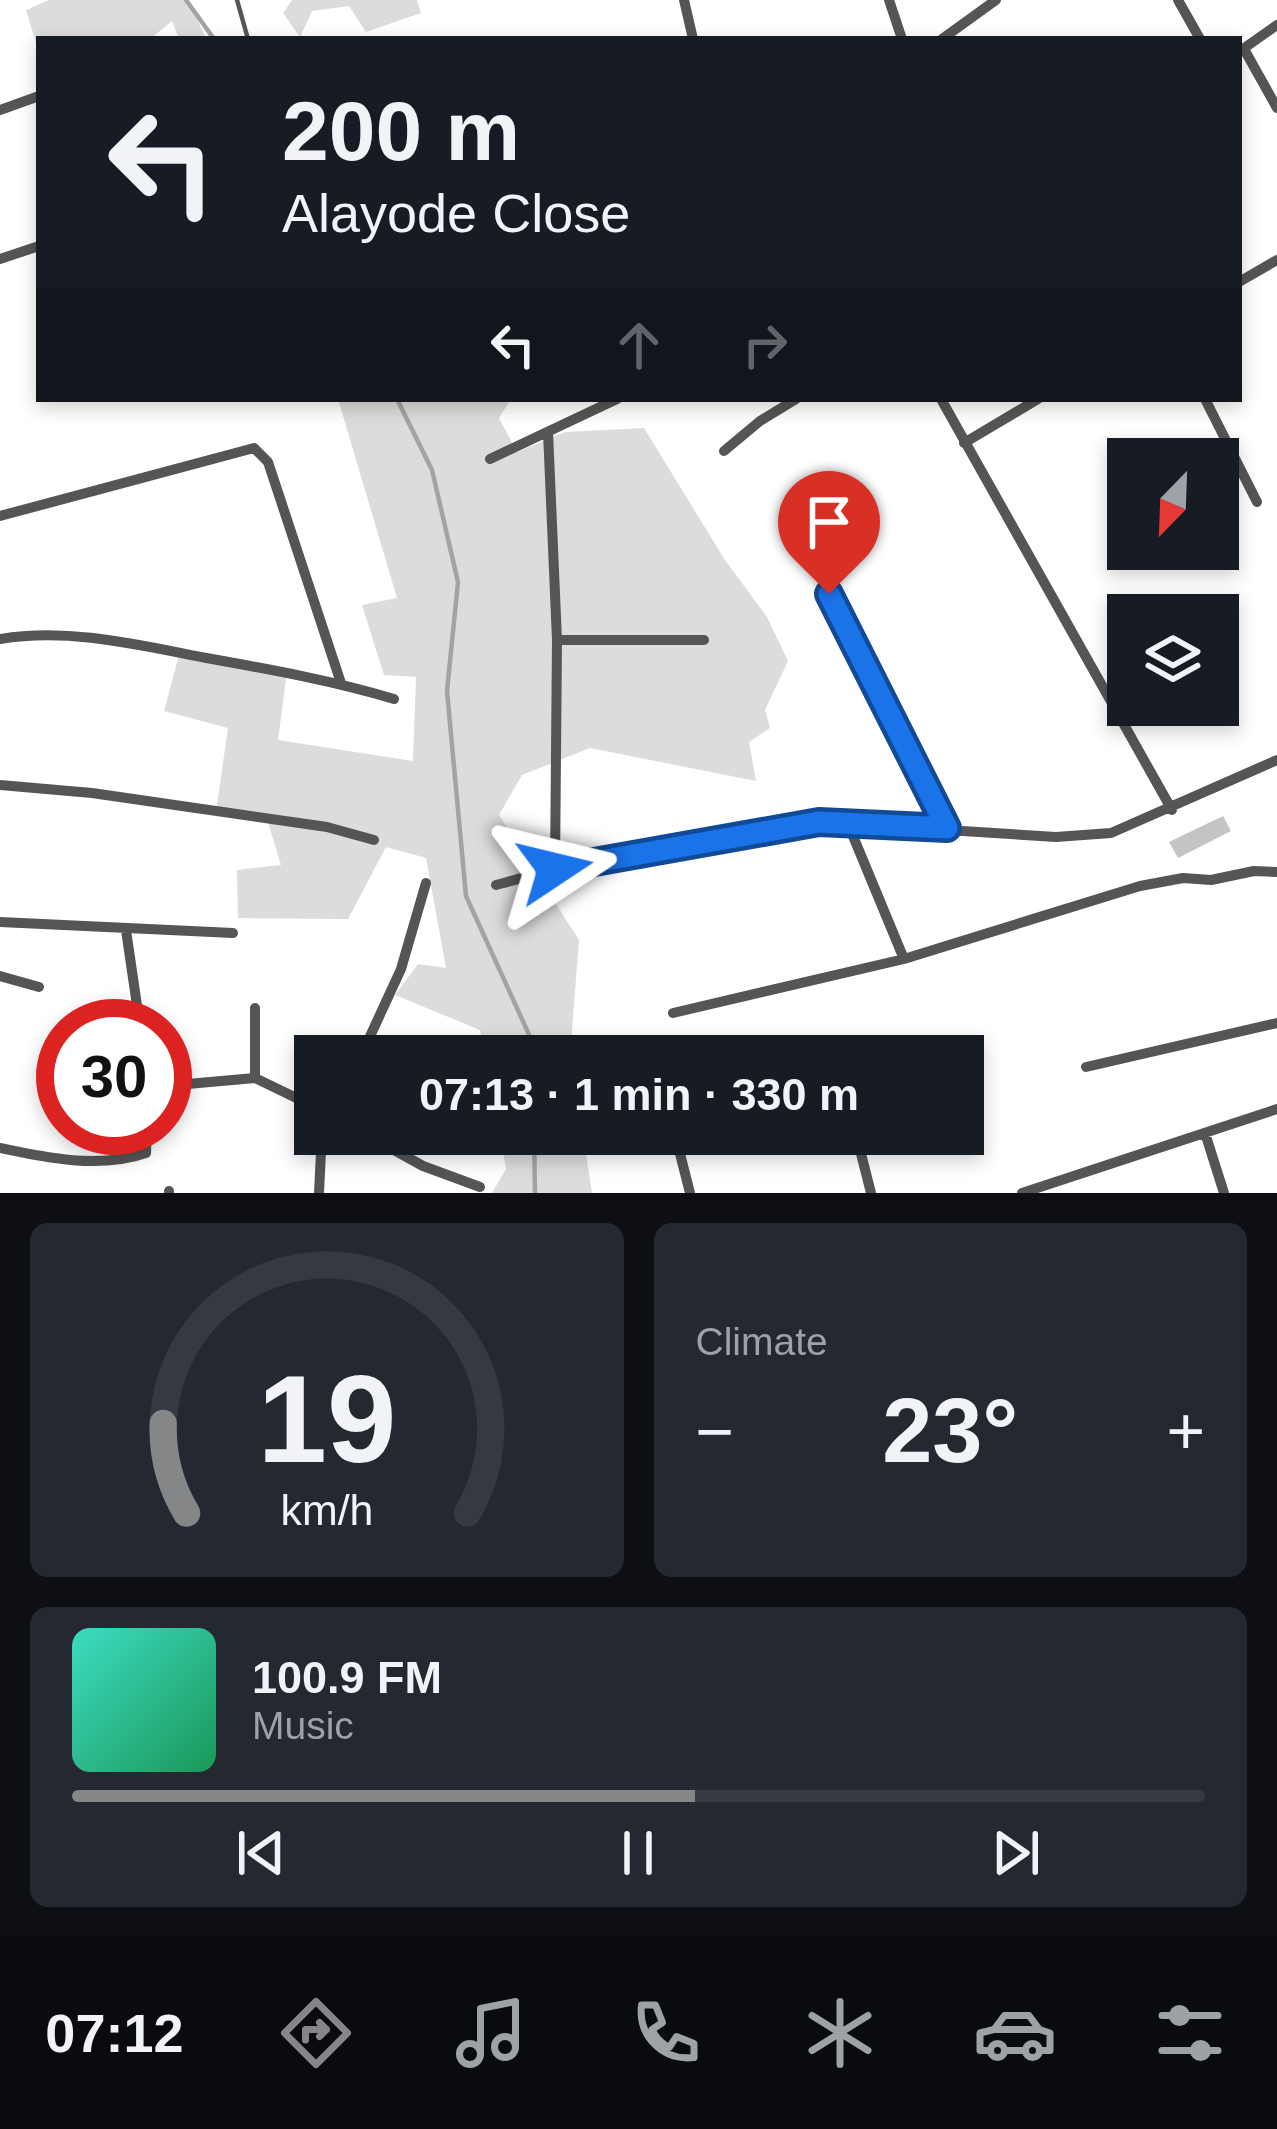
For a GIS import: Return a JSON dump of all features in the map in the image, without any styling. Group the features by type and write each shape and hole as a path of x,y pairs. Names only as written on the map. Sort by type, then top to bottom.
{"street":[{"path":"684,0 692,36"},
{"path":"890,0 901,36"},
{"path":"946,36 996,0"},
{"path":"1178,0 1198,36"},
{"path":"1242,49 1277,26"},
{"path":"1242,52 1277,109"},
{"path":"0,110 36,97"},
{"path":"0,259 36,248"},
{"path":"1242,280 1277,260"},
{"path":"490,459 611,402"},
{"path":"724,452 791,402"},
{"path":"943,402 1172,810"},
{"path":"964,443 1033,402"},
{"path":"1207,402 1257,502"},
{"path":"548,432 557,640 555,869"},
{"path":"0,516 254,448 268,462 340,683"},
{"path":"829,594 947,828"},
{"path":"0,639 69,635 340,683 394,699"},
{"path":"557,640 704,640"},
{"path":"496,885 555,869 819,822 1082,837 1112,833 1277,760"},
{"path":"0,785 327,827 374,841"},
{"path":"848,824 904,959"},
{"path":"673,1013 904,959 1140,886 1277,872"},
{"path":"371,1035 401,969 426,883"},
{"path":"0,922 233,933"},
{"path":"126,930 136,999"},
{"path":"0,976 39,987"},
{"path":"255,1009 255,1078"},
{"path":"1086,1067 1277,1023"},
{"path":"192,1084 255,1078 294,1097"},
{"path":"1022,1193 1045,1190 1277,1109"},
{"path":"1205,1133 1224,1193"},
{"path":"0,1148 57,1160 140,1155"},
{"path":"319,1193 321,1155"},
{"path":"403,1155 480,1186"},
{"path":"680,1155 689,1193"},
{"path":"861,1155 871,1193"}],"lane":[{"path":"238,0 247,36"}],"shaded area":[{"path":"49,0 189,0 205,36 178,36 172,21 154,36 36,36 36,43 26,10"},
{"path":"292,0 417,0 421,13 366,32 349,6 312,11 299,36 283,13"},
{"path":"339,402 509,402 499,418 517,452 565,432 644,428 725,560 767,617 788,661 765,710 770,728 749,742 756,781 590,748 522,775 499,815 579,940 572,1035 481,1035 480,1030 395,995 418,964 446,968 426,858 386,847 348,919 238,918 237,870 281,865 267,819 216,812 228,728 164,711 179,655 287,672 278,740 413,761 416,677 384,675 362,605 397,598"},
{"path":"504,1155 586,1155 592,1193 492,1193 506,1169"}],"building":[{"path":"1223,816 1231,831 1178,858 1169,842"}],"waterway":[{"path":"186,0 212,36"},
{"path":"398,402 432,470 458,582 447,691 466,896 529,1035"},
{"path":"534,1155 535,1193"}],"route":[{"path":"555,869 819,822 947,828 829,594"}]}
